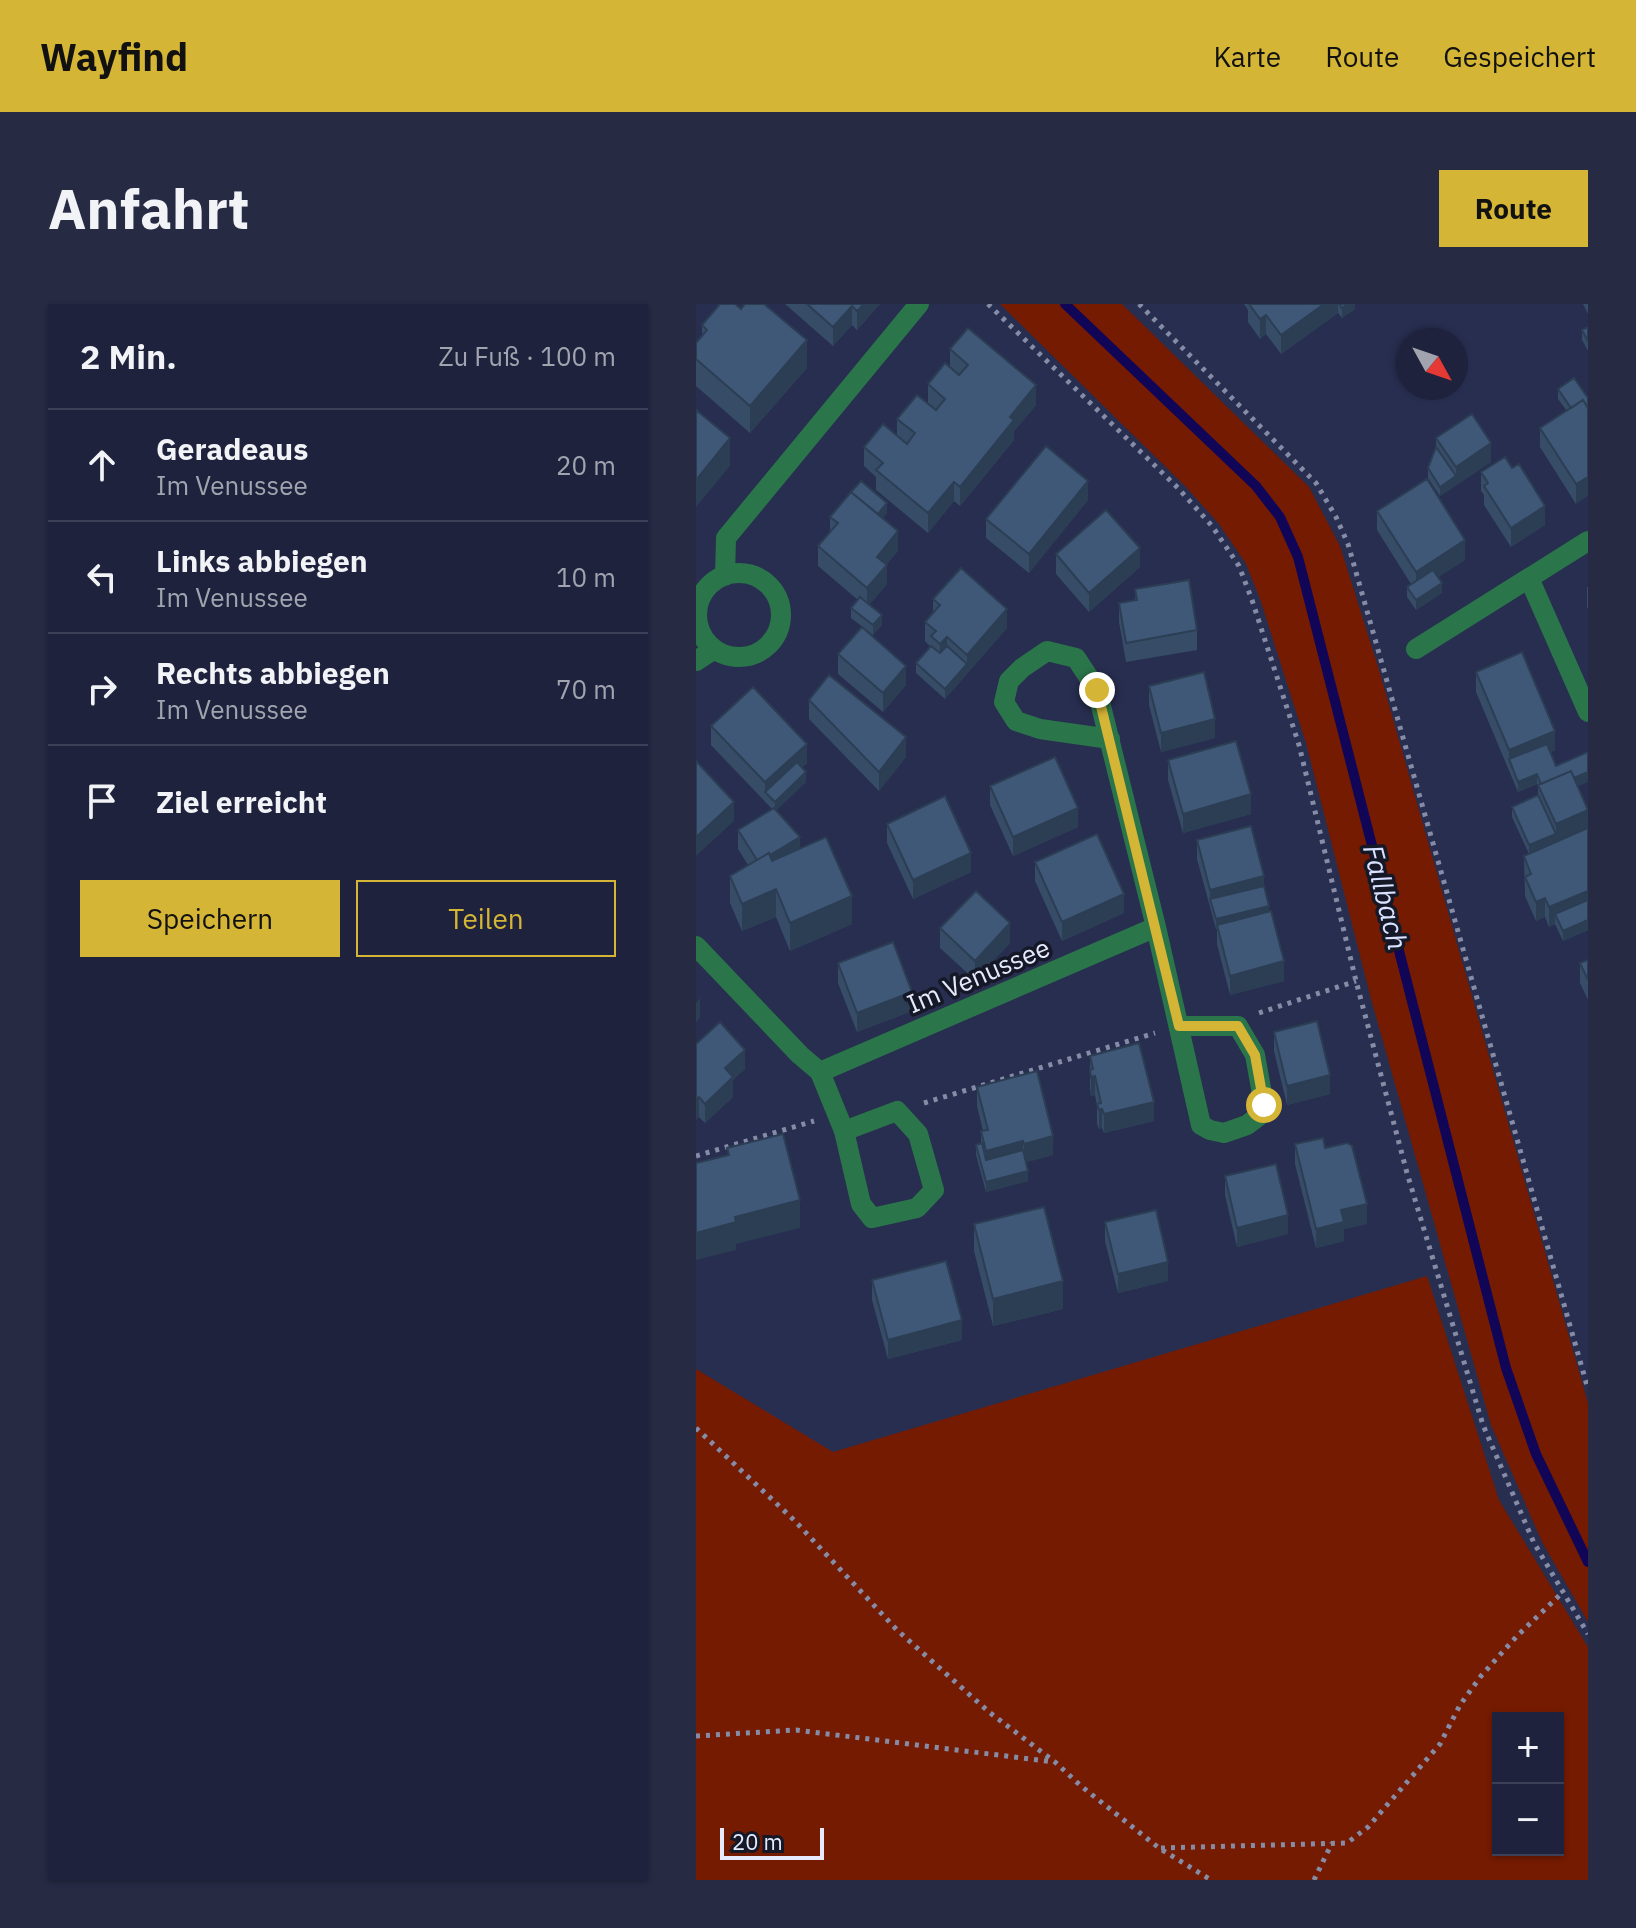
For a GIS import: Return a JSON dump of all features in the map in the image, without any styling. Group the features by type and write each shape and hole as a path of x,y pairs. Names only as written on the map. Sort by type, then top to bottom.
{"street":[{"path":"725,576 726,538 919,304"},
{"path":"1416,649 1588,541"},
{"path":"755,575 772,587 782,612 776,634 769,644 759,652 742,658 705,655 697,621 698,610 701,596 715,580 725,576 755,575"},
{"path":"1529,578 1588,712"},
{"path":"1110,739 1040,729 1016,721 1004,702 1009,681 1047,651 1076,658 1097,690 1110,739 1156,927 1201,1125 1224,1133 1247,1125 1260,1115 1264,1105 1255,1055 1238,1026 1179,1026"},
{"name":"Im Venussee","path":"820,1072 1156,927"},
{"path":"696,946 820,1072 841,1123 861,1204 872,1218 917,1208 934,1190 918,1134 897,1111 841,1123"}],"path":[{"path":"988,304 1178,488 1212,526 1239,566 1299,745 1356,981 1407,1173 1483,1425 1534,1543 1588,1634"},
{"path":"1139,304 1316,483 1348,544 1588,1389"},
{"path":"1238,1026 1261,1011 1356,981"},
{"path":"897,1111 1179,1026"},
{"path":"696,1156 841,1123"},
{"path":"696,1428 794,1520 897,1630 989,1712 1159,1848 1211,1880"},
{"path":"1159,1848 1347,1843 1368,1827 1440,1744 1460,1705 1481,1676 1563,1592"},
{"path":"696,1736 796,1730 1055,1762"},
{"path":"1314,1880 1332,1843"}],"shaded area":[{"path":"1000,304 1122,304 1309,487 1340,546 1379,670 1588,1403 1588,1622 1542,1542 1491,1425 1371,999 1306,743 1246,564 1219,524 1186,487"},
{"path":"1427,1276 1499,1500 1588,1647 1588,1880 696,1880 696,1369 833,1452"}],"building":[{"path":"720,304 735,304 741,309 745,304 764,304 807,340 750,406 696,359 696,343 707,330 702,325"},
{"path":"807,304 864,304 857,311 852,306 833,327"},
{"path":"1249,304 1324,304 1281,335 1266,315 1260,319"},
{"path":"1588,327 1588,341 1582,330"},
{"path":"968,328 1036,385 1010,417 1014,420 960,487 954,482 928,513 876,470 883,463 864,447 883,424 907,444 915,433 897,419 917,395 936,410 945,399 928,384 945,363 959,375 968,365 950,349"},
{"path":"1574,378 1588,398 1588,408 1583,400 1571,408 1558,389"},
{"path":"1583,400 1588,408 1588,477 1576,484 1540,428"},
{"path":"696,410 730,438 696,480"},
{"path":"1472,414 1491,443 1456,467 1436,438"},
{"path":"1046,446 1088,481 1029,554 986,519"},
{"path":"1436,447 1456,476 1440,487 1428,468"},
{"path":"1505,457 1512,468 1519,464 1545,506 1511,528 1484,486 1488,483 1481,472"},
{"path":"1427,479 1465,540 1416,572 1377,511"},
{"path":"861,481 887,503 878,514 851,492"},
{"path":"851,492 898,531 877,557 887,565 867,588 818,546 838,523 830,517"},
{"path":"1106,510 1140,548 1089,593 1056,554"},
{"path":"961,568 1007,609 967,655 947,637 940,644 931,636 936,631 925,622 940,605 933,599"},
{"path":"1433,570 1442,583 1416,600 1407,587"},
{"path":"1189,580 1197,630 1126,643 1119,603 1137,600 1135,589"},
{"path":"860,597 882,615 873,625 851,608"},
{"path":"862,627 906,666 883,693 838,654"},
{"path":"931,646 940,653 947,646 967,664 945,689 916,663"},
{"path":"1522,652 1555,731 1509,750 1476,672"},
{"path":"1204,672 1215,719 1161,733 1149,686"},
{"path":"829,675 906,737 879,772 809,700"},
{"path":"753,687 807,744 765,782 711,726"},
{"path":"1236,741 1251,794 1183,814 1168,760"},
{"path":"1547,744 1556,766 1588,752 1588,772 1574,778 1571,771 1541,784 1537,774 1518,782 1509,759"},
{"path":"1055,757 1078,808 1013,837 990,786"},
{"path":"696,761 734,802 696,837"},
{"path":"797,762 806,772 775,802 765,792"},
{"path":"1571,771 1588,810 1556,824 1538,785"},
{"path":"1538,795 1556,834 1529,845 1512,807"},
{"path":"945,796 971,853 913,880 887,824"},
{"path":"774,808 800,837 757,860 738,830"},
{"path":"1251,826 1264,876 1210,890 1197,840"},
{"path":"1588,828 1588,891 1549,907 1545,898 1536,902 1525,877 1531,874 1524,856"},
{"path":"1097,834 1124,894 1062,922 1035,862"},
{"path":"826,837 852,896 790,923 776,889 742,904 730,876 769,853 772,861"},
{"path":"1264,886 1269,906 1216,919 1210,899"},
{"path":"976,891 1010,923 975,961 940,928"},
{"path":"1588,900 1588,920 1563,931 1555,914"},
{"path":"1271,911 1284,961 1230,976 1217,925"},
{"path":"893,942 912,992 857,1013 838,963"},
{"path":"1588,960 1588,980 1580,963"},
{"path":"1317,1021 1330,1075 1287,1086 1274,1032"},
{"path":"720,1022 745,1050 725,1068 733,1077 705,1104 699,1097 696,1100 696,1044"},
{"path":"1139,1043 1154,1102 1104,1114 1097,1104 1101,1103 1095,1076 1091,1077 1090,1056"},
{"path":"1037,1071 1053,1136 986,1151 981,1131 988,1130 977,1087"},
{"path":"783,1134 800,1200 735,1217 736,1222 696,1233 696,1163 729,1155 727,1148"},
{"path":"1323,1138 1325,1148 1347,1143 1352,1146 1367,1204 1341,1210 1344,1222 1316,1229 1295,1144"},
{"path":"982,1143 986,1160 1023,1150 1028,1171 986,1182 976,1145"},
{"path":"1276,1164 1288,1215 1237,1228 1225,1176"},
{"path":"1044,1207 1063,1281 993,1299 974,1224"},
{"path":"1156,1210 1168,1262 1118,1274 1105,1222"},
{"path":"946,1261 962,1320 888,1340 872,1280"}],"waterway":[{"name":"Fallbach","path":"1065,304 1256,486 1280,517 1298,557 1506,1368 1536,1454 1588,1562"}],"route":[{"path":"1097,690 1179,1026 1238,1026 1255,1055 1264,1105"}]}
